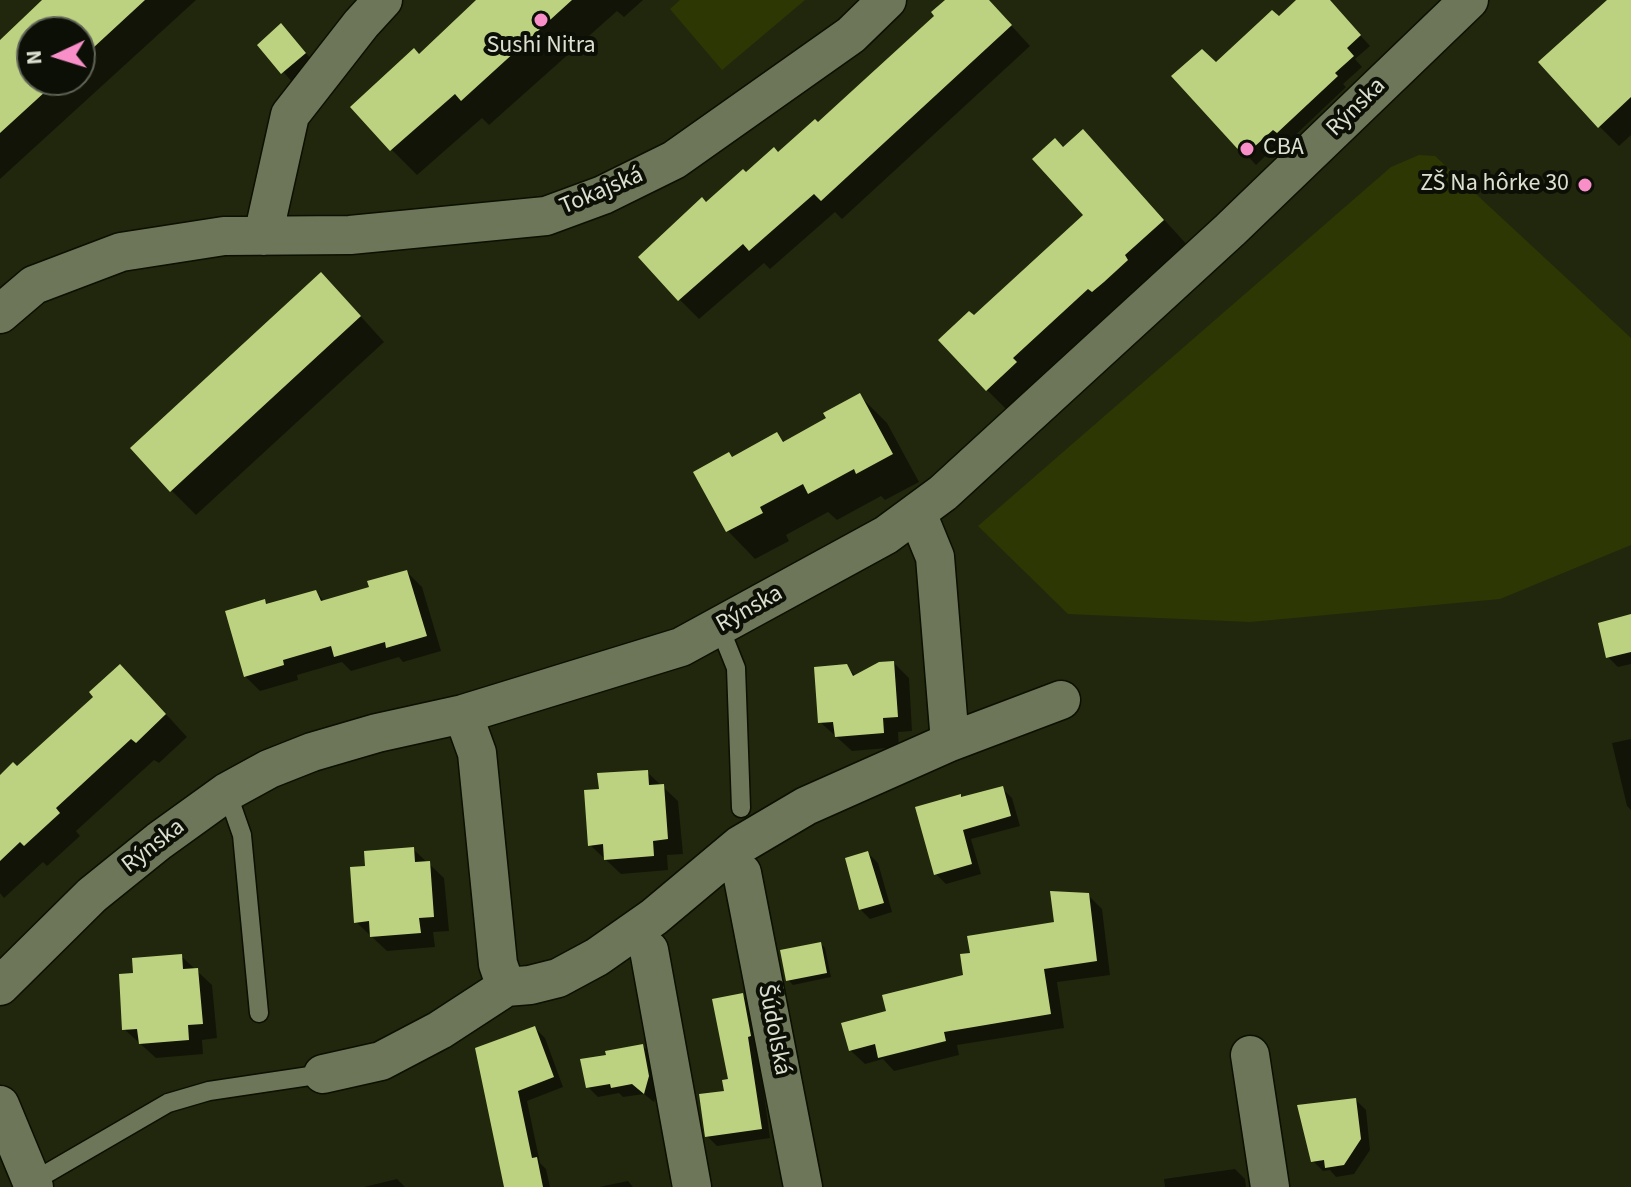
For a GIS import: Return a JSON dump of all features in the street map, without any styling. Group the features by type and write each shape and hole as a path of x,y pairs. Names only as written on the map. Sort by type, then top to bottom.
{"street":[{"path":"263,236 290,115 383,0"},
{"name":"Tokajská","path":"0,314 34,285 121,252 224,236 350,235 546,216 603,195 674,160 851,35 887,0"},
{"name":"Rýnska","path":"0,986 92,895 227,792 269,769 312,752 377,733 463,714 681,647 886,535 943,493 1219,240 1469,0"},
{"path":"917,513 935,557 950,742"},
{"path":"323,1074 381,1061 440,1030 506,987 558,978 597,957 654,917 740,845 806,806 950,742 1061,700"},
{"path":"463,714 477,753 498,964 506,987"},
{"name":"Šúdolská","path":"742,873 803,1187"},
{"path":"649,950 692,1187"},
{"path":"1250,1055 1270,1187"},
{"path":"0,1105 33,1185"}],"lane":[{"path":"720,628 736,668 741,808"},
{"path":"227,792 242,835 259,1013"},
{"path":"33,1185 168,1103 209,1091 323,1074"}],"green space":[{"path":"680,0 805,0 722,70 670,9"},
{"path":"1419,155 1435,156 1631,338 1631,545 1500,599 1250,622 1068,614 978,526 1391,167"}],"building":[{"path":"42,0 145,0 96,45 96,16 25,16"},
{"path":"476,0 572,0 461,101 455,94 390,151 350,107 414,48 419,54"},
{"path":"945,0 989,0 1012,25 821,201 814,194 749,251 743,244 678,301 638,257 702,197 706,202 743,169 746,172 774,147 778,152 815,119 818,122 934,16 931,12"},
{"path":"1296,0 1330,0 1361,35 1347,48 1354,56 1335,73 1338,76 1277,133 1273,130 1244,156 1171,76 1202,49 1216,62 1272,10 1279,16"},
{"path":"1607,0 1631,0 1631,97 1598,128 1538,62"},
{"path":"281,23 306,53 281,74 257,45"},
{"path":"16,25 16,96 40,96 0,133 0,40"},
{"path":"1083,129 1164,220 1125,255 1128,260 1104,282 1092,292 1088,289 1013,358 1017,362 986,391 938,340 969,311 974,315 1083,215 1032,159 1055,138 1063,147"},
{"path":"321,272 361,316 170,492 130,448"},
{"path":"860,393 893,454 856,474 854,469 808,494 803,484 760,507 763,513 726,532 693,472 729,452 732,457 777,432 783,442 826,418 823,413"},
{"path":"407,570 427,636 386,648 385,642 334,657 331,646 283,660 284,665 244,677 225,611 265,599 266,604 316,590 321,601 369,587 367,581"},
{"path":"1631,614 1631,652 1606,658 1598,623"},
{"path":"894,661 898,717 883,718 884,733 835,737 833,722 818,723 814,667 847,664 853,676 879,662"},
{"path":"120,664 166,714 136,743 131,739 56,808 60,813 24,846 20,842 0,861 0,775 13,762 17,766 93,697 89,692"},
{"path":"648,770 649,785 664,784 668,839 653,841 654,856 604,860 603,844 588,846 584,790 599,789 597,773"},
{"path":"1003,786 1011,816 963,830 972,864 934,875 915,807"},
{"path":"414,847 415,862 430,861 434,917 419,918 421,933 370,937 369,921 354,923 350,867 365,866 364,851"},
{"path":"868,851 884,903 859,910 845,858"},
{"path":"1050,891 1089,893 1097,961 1044,969 1051,1014 944,1032 946,1041 878,1058 875,1044 849,1051 841,1023 886,1011 882,995 963,975 960,954 970,953 967,936 1054,922"},
{"path":"821,942 827,973 786,981 780,950"},
{"path":"182,954 183,969 198,968 203,1024 188,1025 189,1040 139,1044 137,1029 122,1030 119,974 133,973 132,958"},
{"path":"743,993 762,1129 705,1137 699,1094 724,1091 722,1080 728,1079 712,999"},
{"path":"535,1026 554,1077 518,1091 532,1158 537,1157 543,1187 504,1187 475,1048"},
{"path":"643,1044 649,1076 644,1094 632,1084 586,1088 580,1059"},
{"path":"1356,1098 1361,1139 1344,1165 1325,1168 1324,1160 1311,1162 1297,1105"}],"place":[{"name":"Sushi Nitra","path":"541,20"},
{"name":"CBA","path":"1247,149"},
{"name":"ZŠ Na hôrke 30","path":"1585,185"}]}
